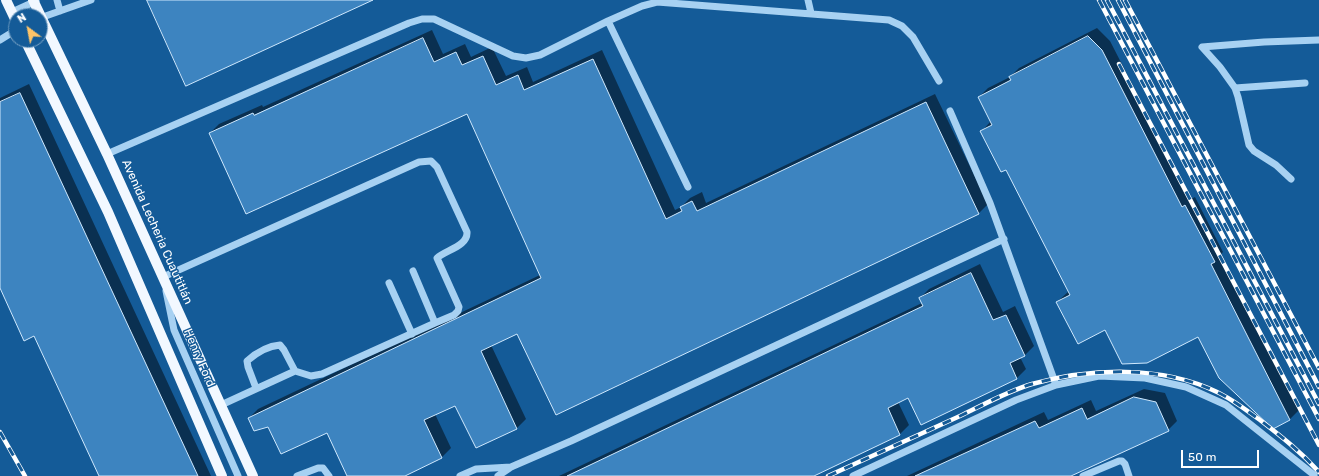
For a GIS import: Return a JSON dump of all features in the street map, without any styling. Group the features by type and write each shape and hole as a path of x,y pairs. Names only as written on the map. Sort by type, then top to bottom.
{"main road":[{"name":"Avenida Lecheria Cuautitlán","path":"48,32 108,154 253,476"},
{"path":"29,48 108,212 222,476"}],"street":[{"path":"24,8 35,0"},
{"path":"57,0 60,11"},
{"path":"48,15 91,0"},
{"path":"808,0 811,13"},
{"path":"108,154 409,23 422,19 434,19 513,56 526,58 540,55 608,21 642,6 657,2 889,20 902,26 913,37 940,81"},
{"path":"608,21 688,187"},
{"path":"1291,180 1276,165 1254,151 1249,144 1235,88 1220,67 1202,47 1264,42 1319,40"},
{"path":"1235,88 1305,83"},
{"path":"950,111 1004,239 1056,385"},
{"path":"163,277 419,162 431,161 437,167 468,237 464,242 437,258 459,306 458,311 454,315 322,374 311,376 296,370 280,345 272,345 252,356 247,361 256,388"},
{"path":"498,476 511,467 571,441 1004,239"},
{"path":"413,271 435,323"},
{"name":"Henry Ford","path":"163,277 174,330 238,476"},
{"path":"389,283 412,334"},
{"path":"221,405 296,370"},
{"path":"853,476 1016,400 1056,385 1099,376 1145,378 1186,387 1226,405 1314,475 1313,476"},
{"path":"1083,476 1119,461 1122,461 1125,464 1129,476"},
{"path":"460,476 476,469 511,467"},
{"path":"297,476 318,468 323,468 329,476"},
{"path":"476,469 479,476"}],"building":[{"path":"147,0 373,0 186,86"},
{"path":"1088,36 1102,50 1182,207 1185,205 1215,262 1211,264 1290,420 1273,429 1219,378 1198,337 1147,363 1122,364 1105,330 1078,344 1056,302 1070,295 1006,170 1001,172 980,131 992,125 978,97 1011,80 1009,77"},
{"path":"423,38 434,62 456,52 462,65 483,56 496,85 518,75 524,90 593,59 666,219 682,211 680,207 692,201 697,211 926,102 979,214 556,415 517,334 481,351 517,429 476,448 455,406 424,420 442,458 405,476 347,476 327,433 281,454 268,427 254,431 248,418 541,278 467,114 246,214 209,133 253,113 254,115"},
{"path":"20,93 198,476 99,476 34,336 24,341 0,288 0,102"},
{"path":"971,273 993,320 1006,315 1025,356 1010,363 1017,379 921,425 908,398 888,408 900,435 814,476 567,476 923,306 919,298"},
{"path":"1134,397 1156,402 1169,431 1071,476 915,476 1035,421 1039,428 1082,408 1087,419"}],"railway":[{"path":"1099,0 1319,419"},
{"path":"1107,0 1319,404"},
{"path":"1118,0 1319,387"},
{"path":"1125,0 1319,368"},
{"path":"1119,64 1319,445"},
{"path":"828,476 1023,387 1054,379 1102,372 1150,373 1196,383 1217,392 1234,401 1276,432 1319,472"},
{"path":"0,432 25,476"}]}
